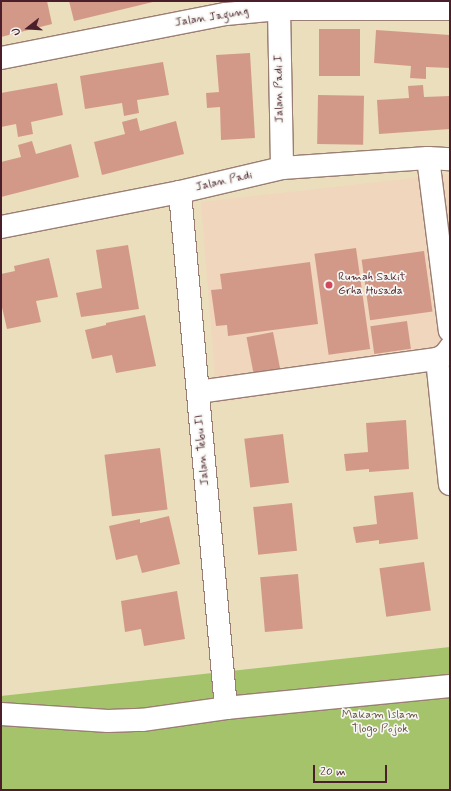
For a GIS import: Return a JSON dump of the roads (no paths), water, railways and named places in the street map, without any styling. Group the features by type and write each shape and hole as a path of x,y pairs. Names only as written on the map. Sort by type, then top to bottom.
{"street":[{"name":"Jalan Jagung","path":"1,58 226,14 279,9 450,9"},
{"name":"Jalan Padi I","path":"279,9 282,168"},
{"name":"Jalan Padi","path":"1,227 180,192 282,168 428,158 450,159"},
{"path":"428,158 450,331"},
{"name":"Jalan Tebu II","path":"180,192 226,708"},
{"path":"198,392 444,353 450,484"},
{"path":"1,714 108,721 142,720 226,708 450,686"}],"place":[{"name":"Rumah Sakit Grha Husada","path":"329,285"}],"park label":[{"name":"Makam Islam Tlogo Pojok","path":"380,723"}]}
